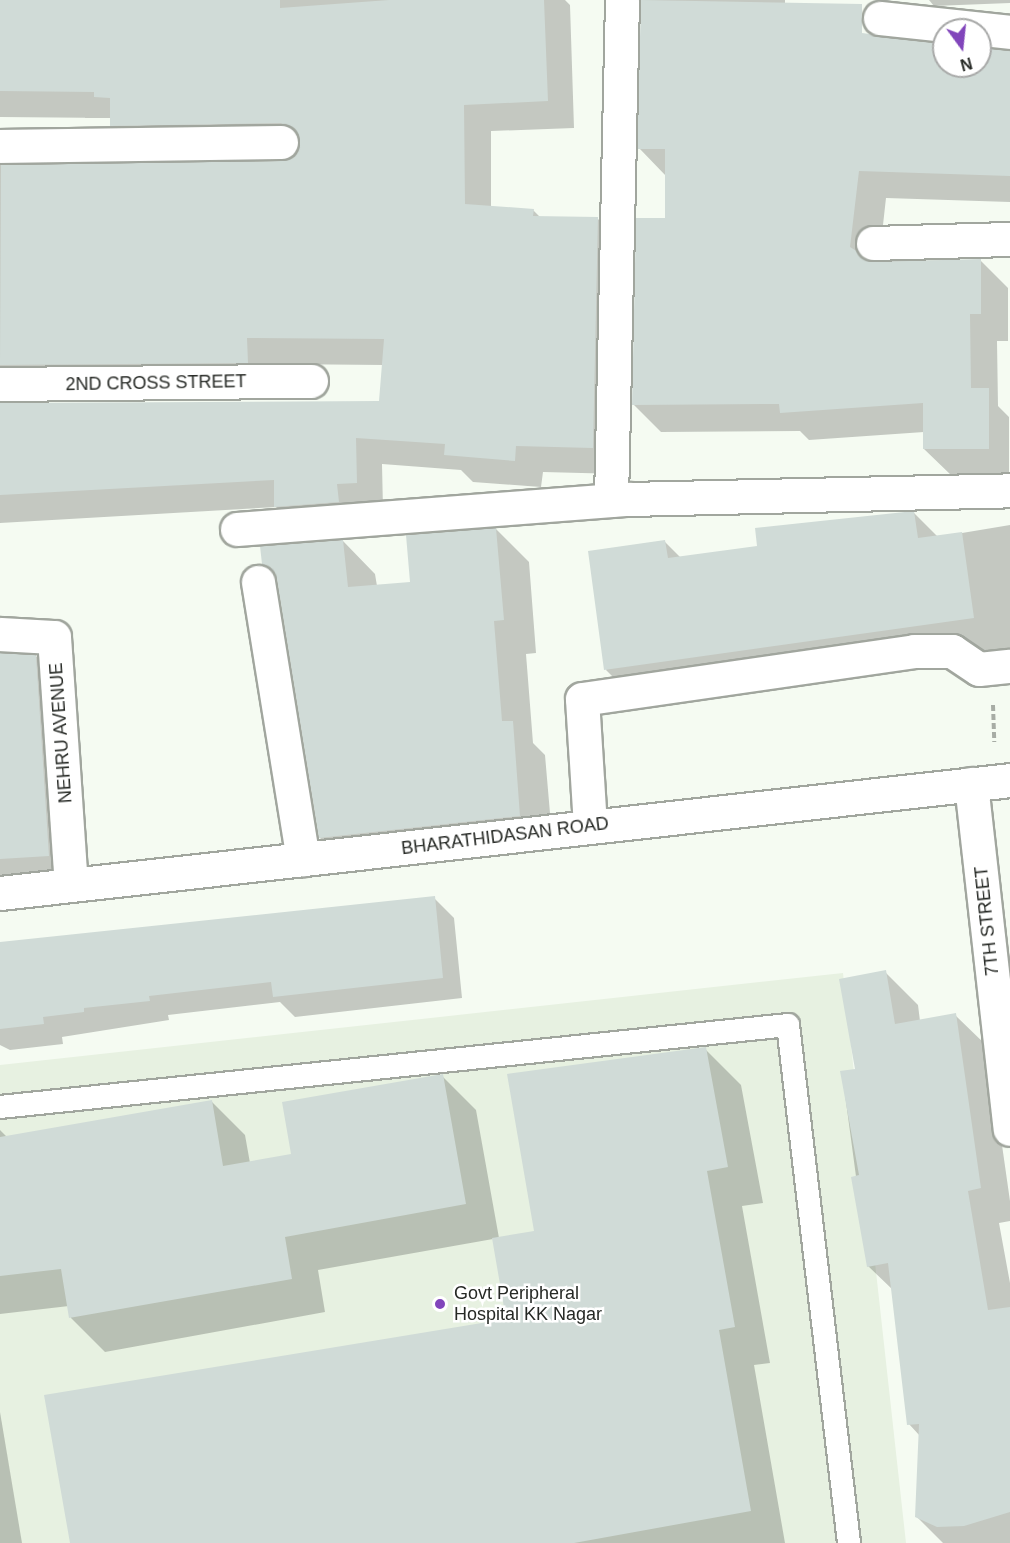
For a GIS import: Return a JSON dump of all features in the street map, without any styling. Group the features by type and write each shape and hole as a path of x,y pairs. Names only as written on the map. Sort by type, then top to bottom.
{"street":[{"path":"611,500 621,0"},
{"path":"880,18 1010,32"},
{"path":"0,146 281,142"},
{"path":"873,243 1010,239"},
{"name":"2ND CROSS STREET","path":"0,384 311,381"},
{"path":"237,529 611,500 1010,490"},
{"path":"258,582 303,860"},
{"name":"NEHRU AVENUE","path":"0,634 45,633 56,642 71,884"},
{"path":"590,826 582,699 914,651 952,651 979,669 1000,667"},
{"name":"BHARATHIDASAN ROAD","path":"0,893 993,782"},
{"name":"7TH STREET","path":"993,782 1010,1129"}],"lane":[{"path":"0,1107 788,1025 849,1543"}],"path":[{"path":"993,782 1000,667"}],"shaded area":[{"name":"Govt Peripheral Hospital KK Nagar","path":"843,973 906,1543 0,1543 0,1065"}],"building":[{"path":"0,0 280,0 280,8 389,0 544,0 548,101 464,105 465,204 534,209 533,216 598,217 593,448 516,446 515,461 444,455 445,444 356,438 357,483 337,484 339,502 274,507 274,480 0,495 0,403 379,401 384,339 247,338 248,363 0,365 1,165 281,161 291,158 300,142 297,132 281,123 110,126 110,98 94,97 94,92 0,91"},
{"path":"641,0 862,4 862,33 932,42 932,78 992,78 992,49 1010,50 1010,176 859,171 850,247 874,262 981,259 981,314 970,314 971,388 989,388 989,449 923,449 923,403 780,413 779,404 632,405 636,218 665,218 665,149 637,149"},
{"path":"914,511 918,538 962,532 974,618 604,670 588,551 665,540 668,558 757,546 755,528"},
{"path":"496,528 504,620 494,621 502,721 513,721 520,816 319,838 277,579 262,564 260,546 343,540 348,587 410,582 406,535"},
{"path":"0,653 36,655 49,856 0,859"},
{"path":"435,896 443,978 273,997 271,982 149,996 150,1001 84,1008 84,1012 43,1017 44,1024 0,1029 0,942"},
{"path":"886,970 895,1024 956,1013 981,1188 968,1191 988,1310 1010,1307 1010,1512 964,1526 937,1527 915,1517 919,1424 907,1425 888,1263 867,1267 851,1177 859,1175 840,1071 855,1069 839,979"},
{"path":"706,1047 728,1167 707,1171 735,1327 719,1330 751,1511 574,1543 70,1543 44,1395 506,1319 492,1238 534,1231 507,1074"},
{"path":"443,1074 466,1204 285,1237 292,1279 69,1318 61,1269 0,1276 0,1137 212,1100 223,1166 291,1154 282,1102"}],"place":[{"name":"Govt Peripheral Hospital KK Nagar","path":"440,1304"}]}
